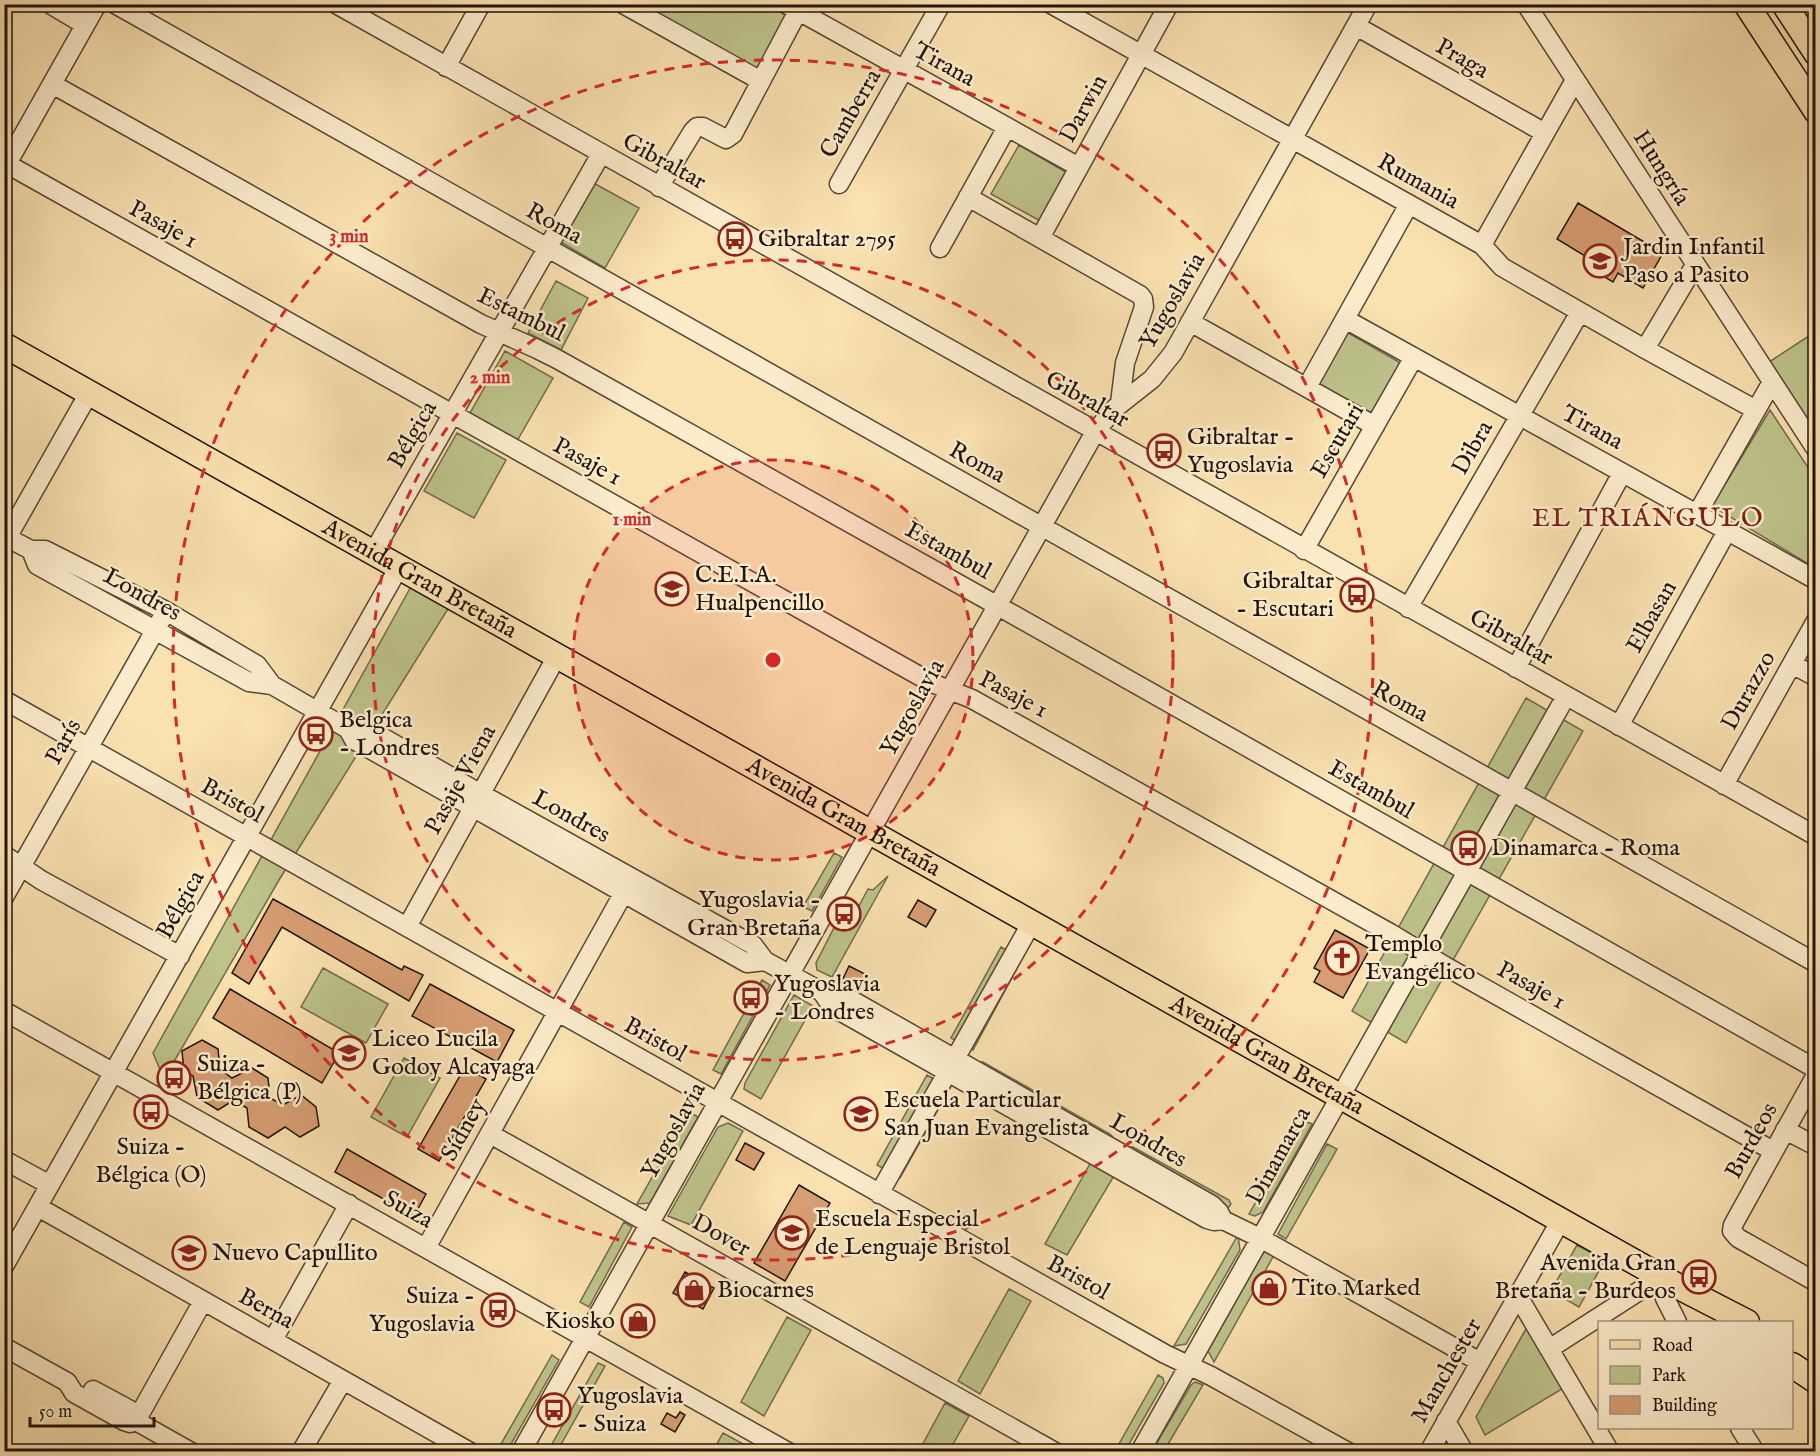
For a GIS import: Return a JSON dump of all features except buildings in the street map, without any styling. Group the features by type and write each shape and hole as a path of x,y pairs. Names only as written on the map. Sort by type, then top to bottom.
{"main road":[{"path":"1746,4 1815,111"},
{"path":"1784,4 1815,53"},
{"name":"Avenida Gran Bretaña","path":"4,345 1743,1321"},
{"name":"Avenida Gran Bretaña","path":"1671,1282 1723,1321"},
{"path":"1793,1349 1815,1361"},
{"path":"1793,1366 1815,1381"}],"street":[{"path":"50,4 85,25"},
{"path":"6,167 97,4"},
{"name":"Roma","path":"115,4 1815,963"},
{"name":"Gibraltar","path":"336,4 1815,836"},
{"path":"446,67 482,4"},
{"path":"623,4 761,81"},
{"name":"Camberra","path":"839,184 941,4"},
{"name":"Rumania","path":"1051,4 1482,245 1502,267 1756,410"},
{"name":"Darwin","path":"1040,237 1169,4"},
{"name":"Yugoslavia","path":"522,1451 1095,432 1120,403 1142,387 1163,366 1190,322 1368,4"},
{"name":"Hungría","path":"1526,4 1815,449"},
{"path":"659,187 697,127 702,127 726,139 733,134 761,81 792,8"},
{"name":"Tirana","path":"792,8 1079,167"},
{"name":"Praga","path":"1356,26 1545,133"},
{"path":"1482,245 1575,80"},
{"name":"Estambul","path":"52,84 481,324 547,354 998,606 1815,1069"},
{"path":"940,248 1007,127"},
{"name":"Bélgica","path":"373,553 601,154"},
{"name":"Pasaje 1","path":"6,167 932,683 978,702 1773,1151"},
{"path":"968,197 1136,292 1143,299 1144,307 1127,357 1120,403"},
{"path":"1306,387 1409,204"},
{"path":"1645,349 1695,265"},
{"name":"Dibra","path":"1408,608 1580,312"},
{"name":"Tirana","path":"1345,319 1815,580"},
{"path":"1190,322 1375,426"},
{"name":"Escutari","path":"1304,550 1414,357"},
{"path":"1696,514 1772,382"},
{"path":"6,538 89,393"},
{"path":"1516,668 1623,473"},
{"name":"Elbasan","path":"1619,726 1728,531"},
{"name":"Londres","path":"6,538 31,550 45,550 166,611 257,665 272,685 348,729 363,726 623,894 747,963 765,961"},
{"name":"Londres","path":"31,550 37,565 249,682 272,685"},
{"name":"Bélgica","path":"4,1266 399,567"},
{"name":"París","path":"4,897 166,611"},
{"name":"Durazzo","path":"1724,785 1815,621"},
{"name":"Pasaje Viena","path":"407,927 557,656"},
{"path":"1791,664 1815,677"},
{"name":"Dinamarca","path":"1140,1452 1566,696"},
{"name":"Bristol","path":"4,700 1155,1349 1211,1376 1348,1452"},
{"name":"Londres","path":"477,801 632,878 753,945 765,961 789,975 822,992 848,998 951,1065 1212,1205 1223,1220 1260,1238 1480,1362"},
{"path":"4,855 41,880 180,956"},
{"name":"Sídney","path":"426,1248 632,878"},
{"path":"879,1194 1032,922"},
{"name":"Suiza","path":"4,1011 788,1452"},
{"name":"Burdeos","path":"1815,1075 1733,1225 1732,1231 1738,1238 1815,1282"},
{"path":"1785,1130 1815,1146"},
{"name":"Dover","path":"490,1134 1055,1452"},
{"path":"4,1160 50,1185"},
{"path":"273,1340 349,1204"},
{"name":"Berna","path":"38,1208 470,1452"},
{"name":"Manchester","path":"1429,1452 1561,1220"},
{"path":"1671,1282 1665,1298 1676,1321"},
{"path":"1600,1321 1671,1282"},
{"path":"1518,1296 1610,1452"},
{"path":"4,1347 67,1382 74,1393 130,1423 136,1421 203,1301"},
{"path":"1549,1349 1598,1322"},
{"path":"301,1452 344,1380"},
{"path":"136,1421 190,1452"},
{"path":"1446,1421 1464,1452"},
{"path":"1741,1429 1755,1452"}],"green space":[{"path":"635,5 773,5 790,14 756,74"},
{"path":"1019,145 1069,174 1042,222 991,194"},
{"path":"590,181 639,208 605,268 557,240"},
{"path":"556,281 588,298 561,350 528,333"},
{"path":"1345,331 1404,365 1373,418 1314,384"},
{"path":"1815,332 1815,433 1769,362"},
{"path":"505,351 553,378 517,441 469,415"},
{"path":"1770,410 1815,478 1815,568 1712,506"},
{"path":"457,433 506,460 474,518 424,491"},
{"path":"413,583 451,604 279,880 164,1079 153,1053"},
{"path":"1526,698 1583,731 1406,1043 1352,1011"},
{"path":"834,853 842,857 812,911 803,907"},
{"path":"888,876 832,977 817,970 816,963 842,912 853,917 868,889 873,890"},
{"path":"1001,947 1022,959 973,1050 951,1038"},
{"path":"323,968 388,1004 366,1043 301,1007"},
{"path":"762,980 770,985 721,1074 713,1070"},
{"path":"794,995 813,1006 761,1099 744,1089 745,1083"},
{"path":"404,1058 440,1078 407,1137 371,1117"},
{"path":"978,1062 983,1062 1113,1137 1111,1140"},
{"path":"927,1075 950,1088 900,1178 877,1165"},
{"path":"689,1112 698,1117 650,1203 637,1204"},
{"path":"1302,1120 1312,1124 1263,1212 1255,1216 1249,1214"},
{"path":"728,1123 743,1131 691,1225 668,1216 718,1127"},
{"path":"1327,1144 1337,1149 1286,1239 1278,1234"},
{"path":"1131,1147 1229,1200 1231,1204 1226,1207 1129,1150"},
{"path":"1095,1155 1118,1169 1067,1255 1045,1244"},
{"path":"624,1222 632,1227 589,1307 580,1302"},
{"path":"1238,1235 1240,1250 1186,1344 1174,1346"},
{"path":"1577,1245 1605,1260 1579,1307 1551,1291"},
{"path":"1278,1248 1214,1362 1208,1351 1265,1249"},
{"path":"1009,1289 1031,1301 980,1394 958,1381"},
{"path":"1535,1313 1577,1380 1485,1435 1476,1417"},
{"path":"787,1317 811,1330 764,1416 741,1402"},
{"path":"552,1355 559,1360 507,1451 497,1451"},
{"path":"598,1363 605,1366 559,1448 552,1444"},
{"path":"1158,1375 1163,1378 1164,1383 1125,1451 1115,1451"},
{"path":"1195,1382 1203,1385 1164,1451 1152,1451 1191,1385"},
{"path":"945,1403 969,1416 949,1451 919,1451"},
{"path":"723,1433 745,1445 742,1451 713,1451"}],"place":[{"name":"Gibraltar 2795","path":"735,239"},
{"name":"Jardin Infantil Paso a Pasito","path":"1600,261"},
{"name":"Gibraltar - Yugoslavia","path":"1164,451"},
{"name":"C.E.I.A. Hualpencillo","path":"672,589"},
{"name":"Gibraltar - Escutari","path":"1357,595"},
{"name":"Belgica - Londres","path":"316,734"},
{"name":"Dinamarca - Roma","path":"1468,848"},
{"name":"Yugoslavia - Gran Bretaña","path":"844,914"},
{"name":"Templo Evangélico","path":"1342,958"},
{"name":"Yugoslavia - Londres","path":"751,998"},
{"name":"Liceo Lucila Godoy Alcayaga","path":"349,1053"},
{"name":"Suiza - Bélgica (P)","path":"174,1078"},
{"name":"Suiza - Bélgica (O)","path":"151,1112"},
{"name":"Escuela Particular San Juan Evangelista","path":"861,1114"},
{"name":"Escuela Especial de Lenguaje Bristol","path":"792,1233"},
{"name":"Nuevo Capullito","path":"189,1253"},
{"name":"Avenida Gran Bretaña - Burdeos","path":"1699,1277"},
{"name":"Tito Marked","path":"1269,1288"},
{"name":"Biocarnes","path":"694,1290"},
{"name":"Suiza - Yugoslavia","path":"498,1310"},
{"name":"Kiosko","path":"638,1321"},
{"name":"Yugoslavia - Suiza","path":"554,1410"}],"district":[{"name":"EL TRIÁNGULO","path":"1648,518"}]}
